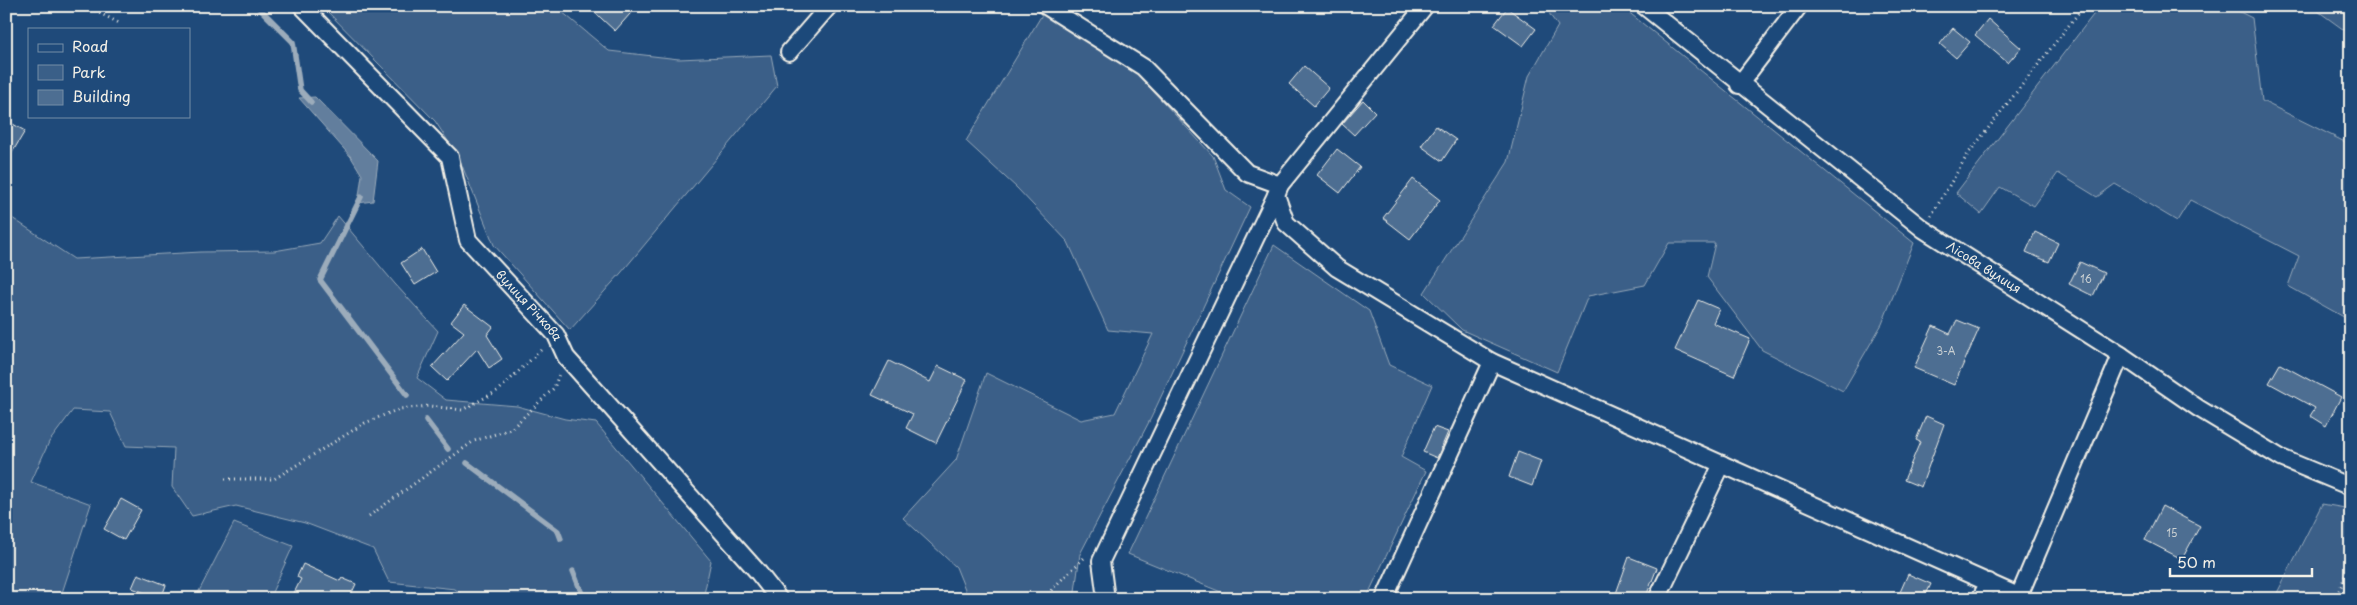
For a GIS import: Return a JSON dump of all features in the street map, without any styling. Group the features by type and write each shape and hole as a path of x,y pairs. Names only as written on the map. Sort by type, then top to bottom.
{"street":[{"name":"вулиця Річкова","path":"302,6 450,157 468,240 556,335 566,357 757,571 779,599"},
{"path":"790,52 829,6"},
{"path":"1046,6 1142,67 1247,173 1278,190 1286,223 1336,268 1492,362 2022,597 2121,355"},
{"path":"1106,599 1101,561 1278,190 1425,6"},
{"name":"Лісова вулиця","path":"1644,6 1739,84 1923,229 2121,355 2198,408 2281,458 2351,487"},
{"path":"1739,84 1799,6"},
{"path":"1384,599 1492,362"},
{"path":"1657,599 1722,464"},
{"path":"1980,599 1989,582"}],"path":[{"path":"86,6 122,24"},
{"path":"1923,229 1968,154 2084,6"},
{"path":"225,479 274,480 364,423 399,409 430,406 462,410 499,390 556,335"},
{"path":"369,516 474,441 511,429 554,388 566,357"},
{"path":"1046,599 1052,589 1085,557"},
{"path":"2333,599 2340,589 2351,561"}],"green space":[{"path":"322,6 555,6 609,51 679,59 771,55 777,86 621,273 570,330 494,245 459,158 435,121"},
{"path":"1549,6 1621,6 1914,243 1882,324 1843,391 1762,350 1707,277 1715,243 1669,243 1645,285 1588,296 1557,372 1462,330 1424,293 1508,162 1529,76 1558,26 1550,15"},
{"path":"2100,6 2228,6 2252,18 2262,101 2351,145 2351,321 2288,286 2299,256 2190,200 2177,221 2115,184 2097,197 2058,173 2034,206 2000,187 1981,214 1956,193"},
{"path":"2311,6 2351,6 2351,35"},
{"path":"1043,13 1116,51 1213,156 1226,190 1250,207 1151,418 1080,554 1074,599 969,599 956,567 903,518 956,460 986,373 1081,420 1115,413 1153,334 1108,330 1068,242 1017,188 966,141"},
{"path":"6,214 74,259 201,252 274,251 320,243 338,216 395,284 438,331 417,378 446,400 517,406 565,419 596,423 711,561 703,599 468,599 455,589 389,582 373,549 305,523 236,506 192,516 172,487 174,448 126,446 110,412 73,410 49,442 31,482 91,504 60,599 6,599"},
{"path":"1274,245 1369,311 1389,365 1432,385 1401,457 1426,471 1366,599 1238,599 1128,554"},
{"path":"2322,504 2351,509 2351,599 2274,599"},
{"path":"234,523 293,546 269,599 195,599"}],"shaded area":[{"path":"315,97 378,161 373,201 358,203 362,175 351,157 299,98"}],"building":[{"path":"588,6 637,6 615,31"},
{"path":"1507,8 1536,29 1523,46 1494,25"},
{"path":"1988,19 2021,48 2008,63 1975,35"},
{"path":"1953,28 1970,42 1956,58 1940,44"},
{"path":"1304,66 1329,88 1314,106 1289,84"},
{"path":"1363,100 1375,112 1354,135 1342,124"},
{"path":"6,120 25,131 6,163"},
{"path":"1436,126 1456,140 1442,161 1421,146"},
{"path":"1337,149 1360,167 1340,193 1317,175"},
{"path":"1413,179 1440,200 1410,239 1383,218"},
{"path":"2035,232 2058,243 2049,262 2026,252"},
{"path":"422,249 436,272 415,285 401,263"},
{"path":"2080,262 2104,273 2093,296 2069,284"},
{"path":"1698,300 1719,309 1713,323 1750,339 1734,376 1675,350"},
{"path":"464,305 493,327 487,335 502,359 489,368 477,349 447,381 432,367 464,332 451,322"},
{"path":"1957,320 1979,329 1954,385 1914,368 1933,326 1950,334"},
{"path":"889,361 930,382 938,366 967,380 936,443 906,428 913,414 872,395"},
{"path":"2280,364 2341,397 2326,426 2310,416 2315,408 2269,383"},
{"path":"1926,416 1944,424 1921,487 1904,480 1920,442 1916,440"},
{"path":"1434,427 1448,432 1437,458 1423,452"},
{"path":"1518,452 1541,461 1532,486 1509,477"},
{"path":"121,499 141,510 124,540 104,529"},
{"path":"2162,506 2200,526 2182,559 2145,540"},
{"path":"1629,557 1657,568 1645,599 1614,599"},
{"path":"303,564 340,581 342,578 356,584 349,599 291,599 301,579 297,577"},
{"path":"138,574 166,585 161,599 132,588"},
{"path":"1908,574 1931,584 1924,599 1897,599"}],"waterway":[{"path":"257,6 293,42 300,90 311,102"},
{"path":"361,197 320,280 407,395"},
{"path":"426,420 448,449"},
{"path":"467,463 558,531 561,539"},
{"path":"573,571 584,599"}]}
